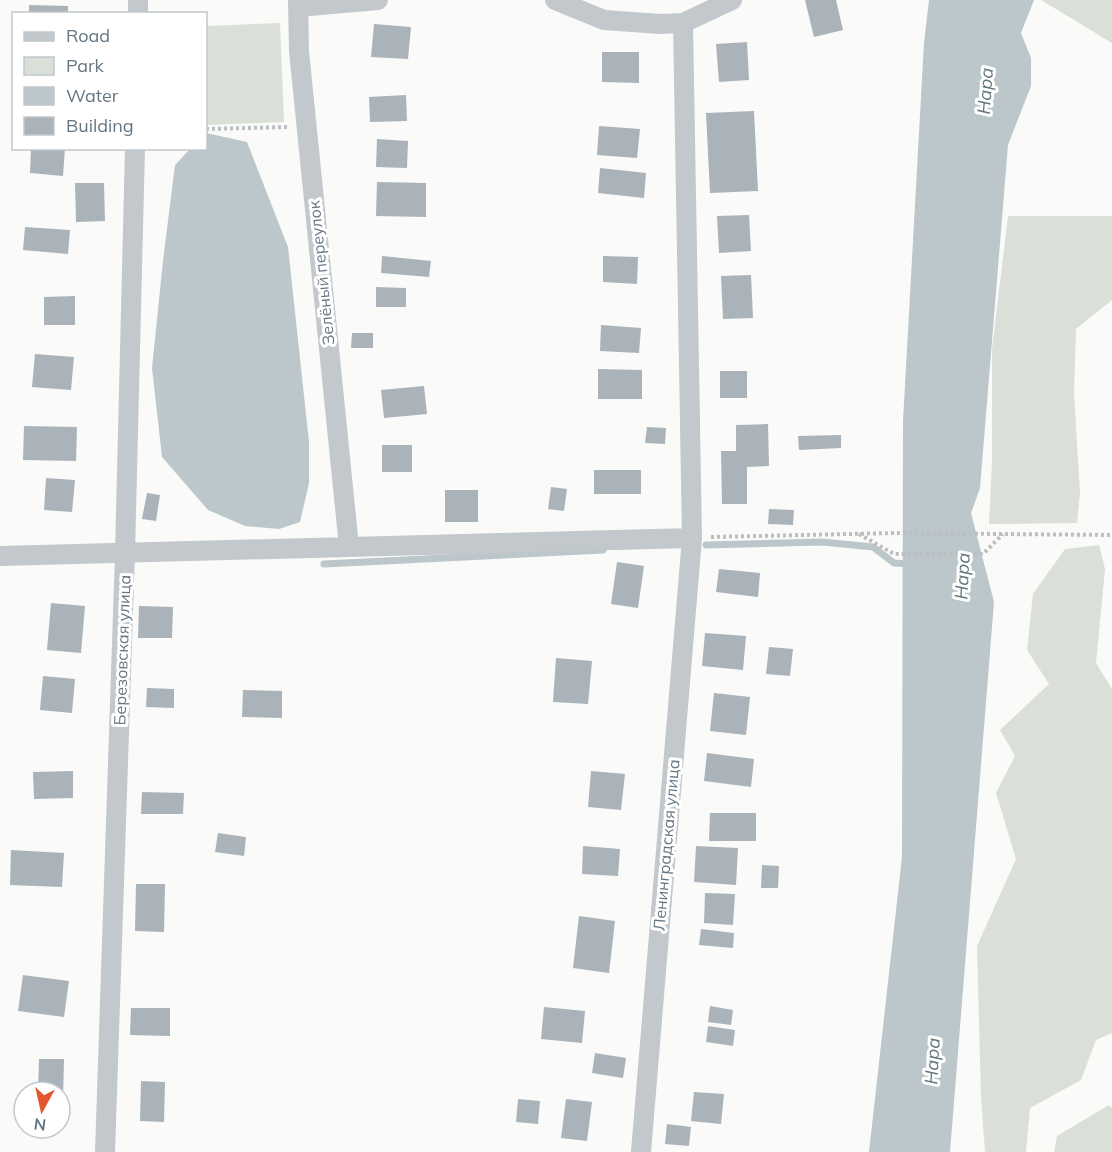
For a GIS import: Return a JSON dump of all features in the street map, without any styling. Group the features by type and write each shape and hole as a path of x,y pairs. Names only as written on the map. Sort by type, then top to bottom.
{"street":[{"path":"298,3 378,0"},
{"path":"555,0 604,20 661,24 683,23 732,0"},
{"name":"Зелёный переулок","path":"298,3 299,51 306,126 349,547"},
{"name":"Ленинградская улица","path":"641,1152 692,538 683,23"},
{"name":"Березовская улица","path":"105,1152 125,553 135,150"},
{"path":"0,556 692,538"}],"path":[{"path":"207,129 306,126"},
{"path":"692,538 894,533 1112,535"},
{"path":"858,534 894,554 983,554 1004,534"}],"green space":[{"path":"1041,0 1112,0 1112,43"},
{"path":"280,23 284,122 207,125 207,26"},
{"path":"1008,216 1112,216 1112,300 1076,329 1074,393 1080,493 1077,523 989,524 992,462 992,349"},
{"path":"1099,545 1105,569 1096,663 1112,689 1112,1033 1096,1040 1081,1080 1030,1108 1026,1152 985,1152 981,1096 977,946 1016,859 996,793 1015,756 1000,730 1049,684 1027,650 1033,594 1065,549"},
{"path":"1109,1105 1112,1108 1112,1152 1054,1152 1057,1136"}],"water":[{"name":"Нара","path":"929,0 1034,0 1021,33 1031,58 1031,86 1008,145 980,488 971,513 994,602 950,1152 869,1152 902,857 903,421 924,43"},
{"path":"207,133 247,142 288,247 309,442 309,483 300,522 279,529 245,526 208,510 162,457 152,368 175,165 189,150 207,150"}],"building":[{"path":"805,0 836,0 843,30 814,37"},
{"path":"29,5 68,6 68,12 29,12"},
{"path":"374,24 411,27 408,59 371,57"},
{"path":"747,42 749,80 719,82 716,44"},
{"path":"602,52 639,52 639,83 602,82"},
{"path":"406,95 407,121 370,122 369,97"},
{"path":"754,111 758,191 710,193 706,113"},
{"path":"599,126 640,129 637,158 597,155"},
{"path":"377,139 408,141 407,168 376,167"},
{"path":"31,150 65,150 63,176 30,173"},
{"path":"600,168 646,173 644,198 598,193"},
{"path":"377,182 426,183 426,217 376,216"},
{"path":"75,183 104,183 105,221 76,222"},
{"path":"749,215 751,251 719,253 717,216"},
{"path":"25,227 70,230 68,254 23,250"},
{"path":"382,256 431,261 429,277 381,273"},
{"path":"603,256 638,257 637,284 603,282"},
{"path":"751,275 753,318 723,319 721,276"},
{"path":"376,287 406,288 406,307 376,307"},
{"path":"75,296 75,325 44,325 44,297"},
{"path":"601,325 641,328 639,353 600,351"},
{"path":"352,333 373,333 373,348 351,348"},
{"path":"35,354 74,357 71,390 32,387"},
{"path":"598,369 642,370 642,399 598,399"},
{"path":"720,371 747,371 747,398 720,398"},
{"path":"424,386 427,414 384,418 381,390"},
{"path":"768,424 769,466 747,467 747,504 722,504 721,451 736,451 736,425"},
{"path":"24,426 77,427 76,461 23,460"},
{"path":"647,427 666,428 665,444 645,443"},
{"path":"841,435 841,448 799,450 798,436"},
{"path":"382,445 412,445 412,472 382,472"},
{"path":"594,470 641,470 641,494 594,494"},
{"path":"46,478 75,480 72,512 44,510"},
{"path":"551,487 567,489 564,511 548,509"},
{"path":"445,490 478,490 478,522 445,522"},
{"path":"147,493 160,495 156,521 142,519"},
{"path":"769,509 794,510 793,525 768,524"},
{"path":"617,562 644,566 638,608 611,604"},
{"path":"719,569 760,573 758,597 716,592"},
{"path":"51,603 85,606 81,653 47,650"},
{"path":"139,606 173,607 172,638 138,638"},
{"path":"705,633 746,636 743,670 702,666"},
{"path":"769,647 793,649 790,676 766,674"},
{"path":"556,658 592,661 588,704 553,702"},
{"path":"43,676 75,679 72,713 40,710"},
{"path":"147,688 174,689 174,708 146,707"},
{"path":"243,690 282,691 282,718 242,717"},
{"path":"714,693 750,697 746,735 710,731"},
{"path":"707,753 754,759 751,787 704,781"},
{"path":"73,771 73,798 34,799 33,772"},
{"path":"591,771 625,774 621,810 588,807"},
{"path":"142,792 184,793 183,814 141,814"},
{"path":"710,813 756,813 756,841 709,841"},
{"path":"218,833 246,837 244,856 215,852"},
{"path":"583,846 620,849 618,876 582,874"},
{"path":"696,846 738,848 736,885 694,882"},
{"path":"11,850 64,853 62,887 10,885"},
{"path":"762,865 779,866 778,888 761,888"},
{"path":"136,884 165,884 164,932 135,931"},
{"path":"705,893 735,894 733,925 704,923"},
{"path":"579,916 615,921 609,973 573,968"},
{"path":"701,929 734,933 733,948 699,945"},
{"path":"23,975 69,981 64,1017 18,1011"},
{"path":"710,1006 733,1010 731,1025 708,1022"},
{"path":"544,1007 585,1011 582,1043 541,1039"},
{"path":"131,1008 170,1008 170,1036 130,1035"},
{"path":"708,1026 735,1030 733,1046 706,1042"},
{"path":"595,1053 626,1058 623,1078 592,1073"},
{"path":"39,1059 64,1059 64,1080 38,1080"},
{"path":"141,1081 165,1082 164,1122 140,1121"},
{"path":"694,1092 724,1094 721,1124 691,1121"},
{"path":"518,1099 540,1101 538,1124 516,1122"},
{"path":"566,1099 592,1102 587,1141 561,1138"},
{"path":"667,1124 691,1127 689,1146 665,1144"}],"waterway":[{"path":"706,545 822,542 873,547 894,563 911,564"},
{"path":"324,564 603,550"}]}
